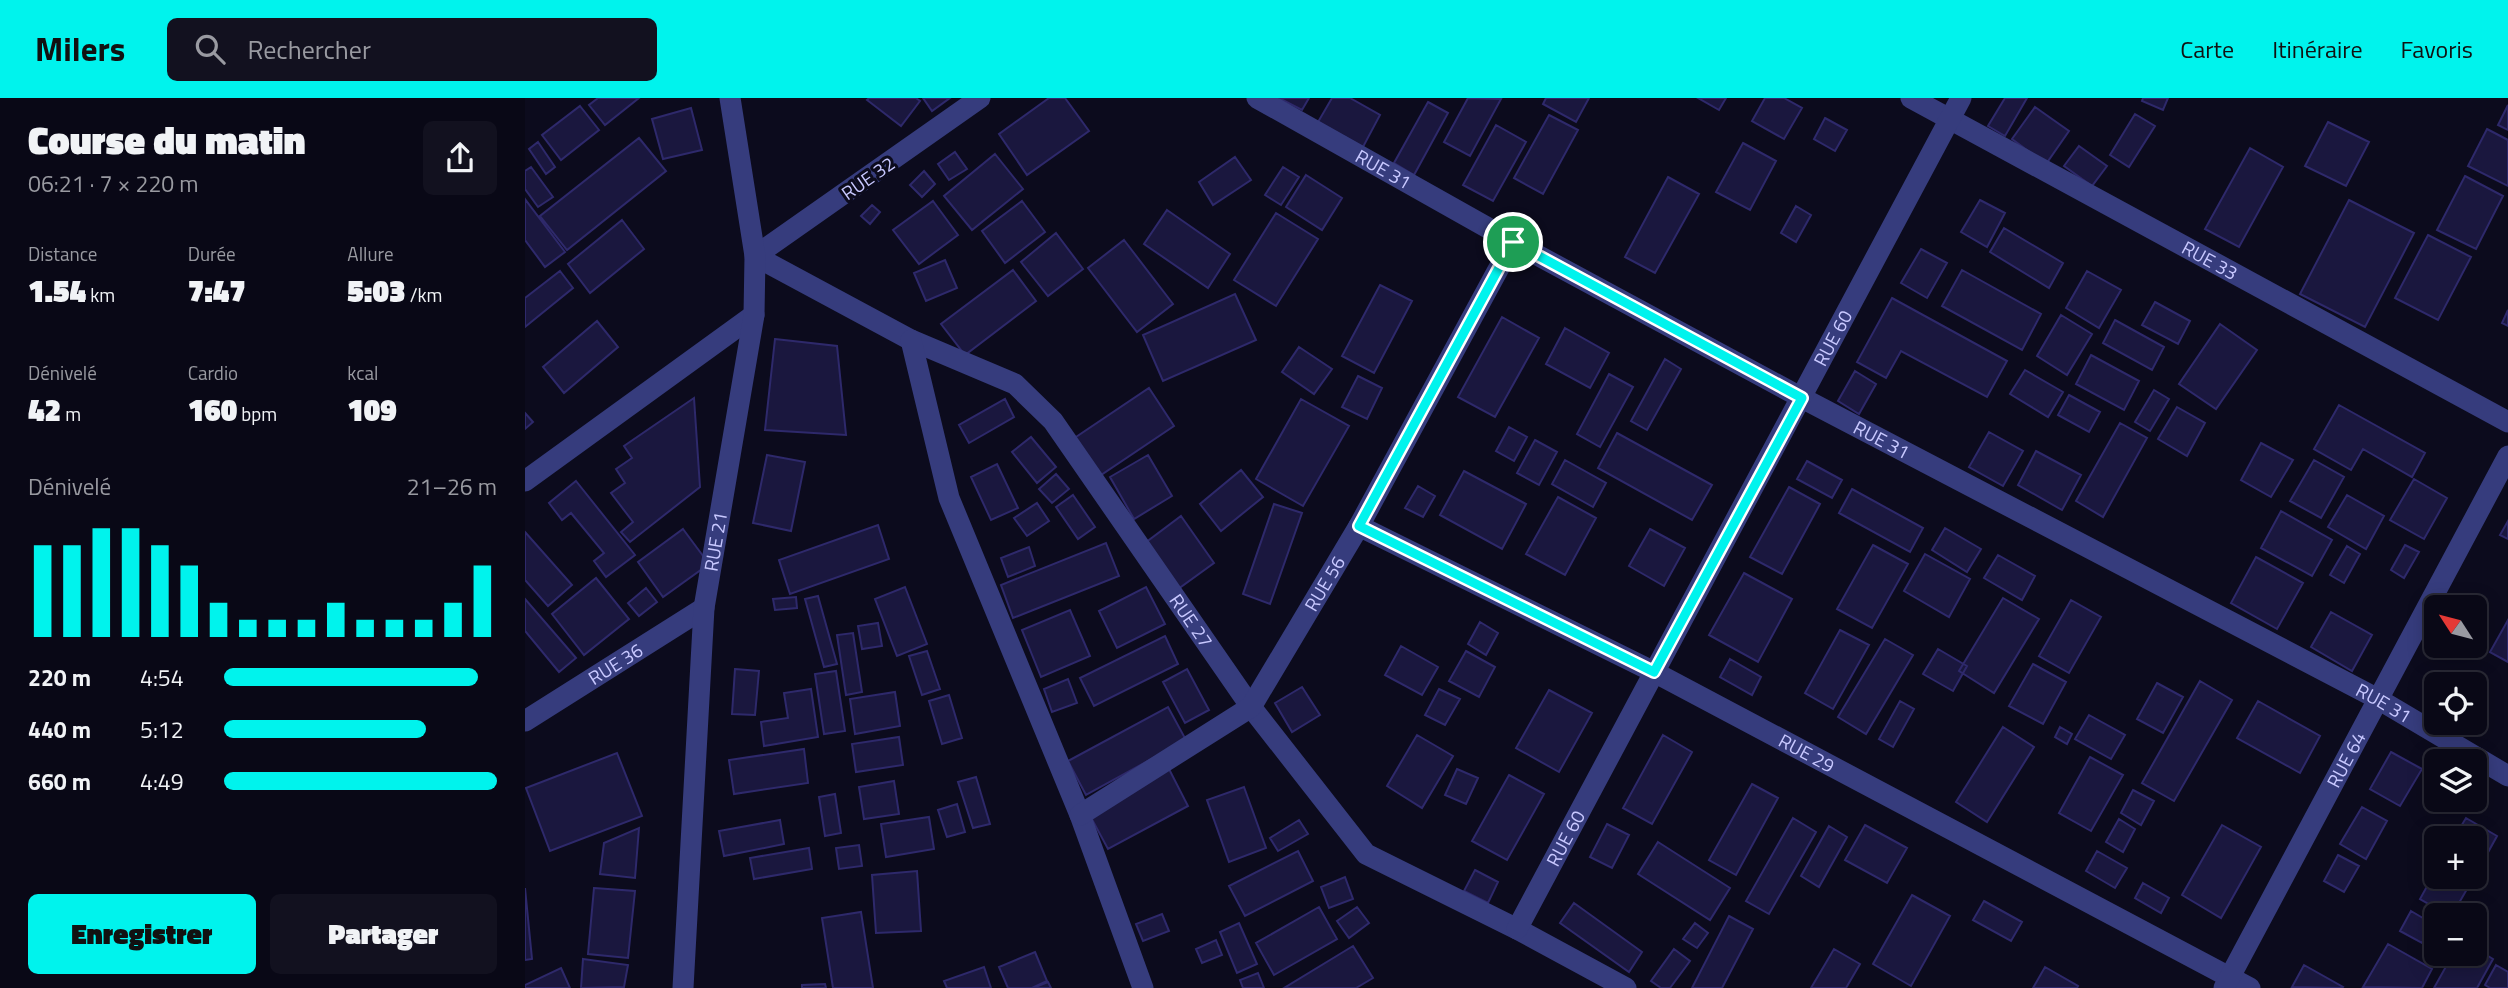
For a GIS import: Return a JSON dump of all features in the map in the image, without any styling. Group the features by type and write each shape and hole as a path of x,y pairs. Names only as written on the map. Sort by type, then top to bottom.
{"street":[{"name":"RUE 21","path":"683,988 704,607 754,316 755,256 730,98"},
{"name":"RUE 32","path":"755,256 980,98"},
{"name":"RUE 31","path":"1257,98 1513,242 1802,398 2378,699 2508,776"},
{"name":"RUE 33","path":"1911,98 2508,422"},
{"name":"RUE 60","path":"1517,929 1961,98"},
{"name":"RUE 56","path":"1080,815 1251,707 1359,526 1513,242"},
{"name":"RUE 27","path":"755,256 911,340 1015,384 1053,421 1251,707 1366,854 1517,929 1626,988"},
{"path":"525,481 754,316"},
{"path":"911,340 949,498 1080,815 1143,988"},
{"name":"RUE 64","path":"2227,983 2508,456"},
{"name":"RUE 29","path":"1359,526 1654,672 2227,983 2250,988"},
{"name":"RUE 36","path":"525,721 704,607"}],"building":[{"path":"598,98 639,98 605,125 589,105"},
{"path":"916,98 920,101 901,126 867,100"},
{"path":"923,98 950,98 932,111"},
{"path":"1049,98 1065,98 1089,131 1027,175 999,134"},
{"path":"1279,98 1309,98 1302,110"},
{"path":"1332,98 1350,98 1380,115 1363,147 1318,122"},
{"path":"1468,98 1501,99 1470,156 1444,142"},
{"path":"1546,98 1589,98 1576,122 1543,104"},
{"path":"1698,98 1726,98 1719,110"},
{"path":"1765,98 1784,98 1802,108 1784,139 1752,121"},
{"path":"2005,98 2027,98 2005,136 1988,126"},
{"path":"2143,98 2168,98 2163,110 2142,101"},
{"path":"1428,102 1448,113 1414,175 1394,163"},
{"path":"2508,105 2508,130 2498,125"},
{"path":"580,106 599,130 561,160 542,135"},
{"path":"2035,107 2069,131 2046,164 2012,139"},
{"path":"691,108 702,150 663,159 652,119"},
{"path":"2135,114 2155,126 2129,167 2110,155"},
{"path":"1549,115 1578,130 1543,194 1514,178"},
{"path":"1825,118 1847,130 1835,151 1814,139"},
{"path":"2328,122 2369,142 2346,186 2305,166"},
{"path":"1496,125 1526,142 1493,201 1463,185"},
{"path":"2487,129 2508,140 2508,186 2468,166"},
{"path":"639,138 666,171 567,250 540,216"},
{"path":"538,142 555,167 546,174 529,149"},
{"path":"1743,143 1776,161 1750,210 1716,192"},
{"path":"2079,146 2107,166 2092,186 2064,166"},
{"path":"2250,148 2283,167 2239,247 2205,229"},
{"path":"955,152 967,169 949,180 938,164"},
{"path":"995,154 1023,189 972,230 944,196"},
{"path":"1235,157 1251,180 1213,205 1199,182"},
{"path":"531,167 553,197 538,207 525,189 525,171"},
{"path":"1283,167 1299,177 1281,205 1265,195"},
{"path":"924,171 935,184 922,197 910,185"},
{"path":"1306,175 1342,198 1322,230 1286,207"},
{"path":"2465,176 2503,196 2476,249 2437,230"},
{"path":"1668,177 1699,194 1655,273 1625,257"},
{"path":"525,199 565,252 545,267 525,240"},
{"path":"1980,200 2005,213 1987,247 1961,232"},
{"path":"2349,200 2414,233 2365,327 2300,294"},
{"path":"933,201 958,235 919,264 893,230"},
{"path":"1022,201 1045,232 1005,263 982,231"},
{"path":"872,205 880,212 870,224 861,216"},
{"path":"1796,206 1811,215 1796,242 1781,233"},
{"path":"1167,210 1230,254 1208,288 1144,244"},
{"path":"1276,213 1318,239 1276,306 1234,280"},
{"path":"622,220 644,249 590,293 568,264"},
{"path":"2004,228 2063,263 2049,288 1990,252"},
{"path":"1056,233 1083,269 1048,296 1021,262"},
{"path":"2428,235 2471,257 2438,320 2395,298"},
{"path":"1124,240 1173,304 1137,332 1088,268"},
{"path":"1921,249 1947,263 1927,298 1901,283"},
{"path":"945,260 957,288 926,301 914,273"},
{"path":"1013,270 1036,301 965,355 941,324"},
{"path":"1962,270 2041,314 2022,350 1942,306"},
{"path":"560,271 573,288 525,327 525,298"},
{"path":"2087,271 2121,290 2099,328 2066,308"},
{"path":"1380,285 1412,301 1374,373 1342,356"},
{"path":"1235,294 1256,340 1163,381 1143,335"},
{"path":"1892,298 2007,361 1987,397 1901,351 1886,378 1857,362"},
{"path":"2155,302 2190,321 2178,344 2142,325"},
{"path":"2508,310 2508,326 2502,323"},
{"path":"2061,315 2092,334 2067,375 2037,356"},
{"path":"1502,317 1539,338 1495,417 1458,397"},
{"path":"2115,320 2164,347 2152,370 2103,343"},
{"path":"597,321 618,347 564,393 543,367"},
{"path":"2220,324 2257,350 2216,409 2179,384"},
{"path":"1565,328 1609,353 1590,388 1546,364"},
{"path":"775,339 837,346 846,435 765,430"},
{"path":"1299,347 1332,369 1314,394 1282,372"},
{"path":"2091,355 2139,381 2124,410 2076,384"},
{"path":"1665,359 1681,369 1647,430 1631,421"},
{"path":"2025,370 2063,392 2048,417 2010,394"},
{"path":"1855,371 1876,384 1859,414 1838,401"},
{"path":"1609,374 1633,387 1600,447 1577,434"},
{"path":"1358,376 1382,388 1367,419 1342,407"},
{"path":"1149,388 1174,426 1098,477 1073,439"},
{"path":"2154,390 2169,399 2150,431 2135,422"},
{"path":"2069,395 2100,412 2089,432 2058,415"},
{"path":"694,398 700,487 630,542 621,532 633,522 611,493 625,483 616,469 632,458 624,446"},
{"path":"1005,399 1014,417 969,443 959,425"},
{"path":"1301,399 1349,426 1303,506 1256,479"},
{"path":"2339,405 2425,453 2412,477 2363,449 2351,470 2314,449"},
{"path":"2177,407 2205,423 2187,456 2158,439"},
{"path":"525,413 533,422 525,429"},
{"path":"2120,423 2147,438 2103,517 2076,501"},
{"path":"1509,427 1527,437 1514,461 1496,451"},
{"path":"1989,432 2023,451 2003,486 1969,467"},
{"path":"1617,433 1712,485 1692,520 1598,468"},
{"path":"1031,437 1056,467 1037,483 1012,452"},
{"path":"1535,440 1557,452 1539,485 1517,473"},
{"path":"2261,443 2293,460 2271,497 2241,480"},
{"path":"2036,451 2081,475 2062,510 2018,485"},
{"path":"767,455 805,462 791,531 753,523"},
{"path":"1148,455 1172,496 1134,519 1110,477"},
{"path":"1565,460 1606,483 1593,507 1552,484"},
{"path":"2314,460 2344,477 2321,518 2290,501"},
{"path":"1807,461 1842,480 1832,498 1797,479"},
{"path":"997,464 1018,508 991,520 971,477"},
{"path":"1241,470 1263,497 1221,531 1200,504"},
{"path":"1464,471 1526,504 1502,549 1440,515"},
{"path":"1056,474 1069,489 1052,503 1039,489"},
{"path":"2414,479 2447,498 2424,539 2390,520"},
{"path":"576,481 635,555 606,577 594,561 604,553 571,513 562,520 549,503"},
{"path":"1418,486 1435,496 1423,517 1405,508"},
{"path":"1789,487 1820,504 1782,574 1750,557"},
{"path":"1852,489 1923,528 1910,552 1839,513"},
{"path":"1073,495 1095,527 1078,539 1056,507"},
{"path":"2347,495 2384,516 2366,549 2328,527"},
{"path":"1558,497 1596,518 1565,575 1526,554"},
{"path":"1037,503 1049,521 1027,536 1014,518"},
{"path":"1274,504 1302,513 1270,604 1243,594"},
{"path":"2281,511 2332,540 2312,576 2261,548"},
{"path":"1181,516 1214,563 1178,589 1145,543"},
{"path":"2508,521 2508,539 2500,535"},
{"path":"878,525 889,559 790,594 779,560"},
{"path":"1945,528 1981,549 1967,572 1932,550"},
{"path":"683,529 709,564 663,597 638,562"},
{"path":"1650,529 1685,548 1664,586 1629,566"},
{"path":"525,532 572,585 548,606 525,580"},
{"path":"1106,543 1119,576 1013,618 1001,585"},
{"path":"1873,545 1908,564 1872,628 1837,609"},
{"path":"2405,545 2419,552 2404,578 2391,570"},
{"path":"2347,546 2360,554 2344,583 2330,575"},
{"path":"1029,547 1035,566 1008,577 1001,558"},
{"path":"1925,554 1970,579 1949,617 1904,591"},
{"path":"1998,555 2035,576 2022,600 1984,578"},
{"path":"2256,557 2303,583 2277,629 2231,603"},
{"path":"1744,573 1792,599 1758,662 1709,635"},
{"path":"596,578 629,619 584,655 552,614"},
{"path":"905,587 927,644 897,656 875,599"},
{"path":"1146,587 1165,624 1117,648 1099,611"},
{"path":"646,588 657,602 639,616 628,603"},
{"path":"818,596 837,664 824,667 805,599"},
{"path":"796,597 797,608 775,610 773,599"},
{"path":"2003,598 2039,619 1994,693 1959,671"},
{"path":"525,599 576,658 559,672 525,631"},
{"path":"2071,600 2101,617 2069,673 2039,656"},
{"path":"1070,610 1090,656 1041,677 1022,630"},
{"path":"2331,612 2372,635 2352,671 2311,647"},
{"path":"2508,620 2508,662 2490,652"},
{"path":"1480,622 1498,633 1486,655 1468,644"},
{"path":"878,623 882,646 862,649 858,626"},
{"path":"1840,630 1869,645 1833,709 1805,693"},
{"path":"853,633 862,692 846,695 837,635"},
{"path":"1165,636 1178,664 1094,706 1080,678"},
{"path":"1885,639 1913,655 1866,734 1838,717"},
{"path":"1401,646 1438,667 1422,695 1385,675"},
{"path":"1938,649 1967,666 1953,691 1923,674"},
{"path":"927,651 940,689 922,695 909,656"},
{"path":"1466,651 1495,667 1479,697 1449,681"},
{"path":"1730,659 1761,677 1752,695 1720,677"},
{"path":"2033,664 2066,682 2043,724 2009,706"},
{"path":"735,669 759,671 755,715 732,714"},
{"path":"1187,669 1209,710 1185,723 1163,682"},
{"path":"836,671 845,731 824,734 815,674"},
{"path":"1068,679 1077,703 1052,712 1044,689"},
{"path":"2200,681 2232,700 2174,801 2142,783"},
{"path":"2157,683 2183,697 2163,733 2137,719"},
{"path":"1302,687 1320,715 1292,732 1275,703"},
{"path":"811,689 818,737 764,746 761,722 788,718 784,693"},
{"path":"1439,689 1460,699 1445,725 1425,715"},
{"path":"1549,690 1592,713 1559,772 1516,748"},
{"path":"895,692 900,726 855,734 850,699"},
{"path":"949,695 962,738 942,744 929,701"},
{"path":"1900,701 1914,709 1893,747 1879,739"},
{"path":"2258,701 2320,736 2300,773 2237,738"},
{"path":"1168,707 1186,740 1086,795 1068,761"},
{"path":"2089,715 2125,735 2111,759 2075,739"},
{"path":"2003,727 2034,747 1987,822 1956,802"},
{"path":"2060,727 2072,734 2067,744 2055,737"},
{"path":"1417,735 1453,756 1422,808 1387,786"},
{"path":"1663,735 1692,752 1652,824 1623,808"},
{"path":"899,737 903,765 856,772 852,744"},
{"path":"804,749 808,783 734,794 729,760"},
{"path":"2391,752 2422,769 2400,806 2370,789"},
{"path":"617,753 642,816 550,851 526,788"},
{"path":"2090,757 2123,775 2091,831 2059,813"},
{"path":"1169,769 1188,806 1108,849 1088,812"},
{"path":"1457,769 1478,778 1466,804 1445,795"},
{"path":"1509,775 1544,794 1507,860 1472,841"},
{"path":"976,777 990,824 973,828 958,782"},
{"path":"894,781 899,814 864,819 859,787"},
{"path":"1752,784 1778,798 1736,875 1709,860"},
{"path":"1244,787 1266,848 1229,862 1207,800"},
{"path":"2133,790 2154,801 2141,825 2121,813"},
{"path":"835,794 841,833 825,836 819,797"},
{"path":"957,804 965,832 947,837 938,810"},
{"path":"2362,807 2387,821 2366,859 2340,844"},
{"path":"929,817 934,849 886,857 881,824"},
{"path":"1793,818 1816,832 1769,914 1746,901"},
{"path":"2466,818 2480,826 2461,826"},
{"path":"2119,819 2135,829 2123,852 2106,842"},
{"path":"780,820 784,844 724,856 719,831"},
{"path":"1299,820 1308,834 1278,851 1270,838"},
{"path":"1607,824 1629,835 1612,868 1590,857"},
{"path":"1865,825 1907,848 1887,883 1845,860"},
{"path":"2222,825 2261,847 2221,918 2182,895"},
{"path":"1829,826 1847,837 1819,887 1801,876"},
{"path":"639,828 635,878 600,874 604,843"},
{"path":"2487,830 2497,836 2487,854"},
{"path":"1658,842 1730,888 1710,920 1638,874"},
{"path":"859,845 862,866 839,869 836,848"},
{"path":"809,848 812,869 754,879 750,858"},
{"path":"1298,851 1313,881 1245,916 1229,886"},
{"path":"2097,851 2127,868 2115,888 2086,871"},
{"path":"2338,855 2359,866 2344,892 2324,881"},
{"path":"1475,870 1498,882 1488,903 1464,891"},
{"path":"917,871 921,931 876,933 872,875"},
{"path":"1345,877 1353,899 1329,908 1321,887"},
{"path":"2143,883 2169,898 2161,913 2135,898"},
{"path":"525,888 532,959 525,960"},
{"path":"594,888 635,891 628,958 588,954"},
{"path":"2426,889 2467,889 2459,903 2427,903 2420,899"},
{"path":"1912,895 1950,916 1911,986 1873,964"},
{"path":"1984,901 2022,922 2011,941 1973,920"},
{"path":"1574,903 1642,952 1629,972 1560,923"},
{"path":"1319,907 1337,939 1274,975 1256,943"},
{"path":"1357,907 1369,923 1349,938 1337,921"},
{"path":"2411,911 2424,919 2422,943 2400,931"},
{"path":"861,912 873,988 833,988 822,918"},
{"path":"1162,914 1169,931 1143,941 1136,924"},
{"path":"1729,916 1753,929 1722,988 1692,988"},
{"path":"1239,923 1257,964 1237,973 1220,932"},
{"path":"1695,923 1708,933 1697,948 1683,939"},
{"path":"1216,940 1222,955 1202,963 1196,949"},
{"path":"2388,944 2432,969 2422,988 2363,987"},
{"path":"1353,946 1373,978 1356,988 1284,988"},
{"path":"1674,949 1690,961 1670,988 1661,988 1651,981"},
{"path":"1834,949 1860,964 1846,988 1811,988"},
{"path":"1035,952 1047,981 1032,988 1008,988 999,967"},
{"path":"2487,955 2493,959 2477,988 2434,988 2446,966 2487,966"},
{"path":"583,959 628,965 624,987 581,988"},
{"path":"2304,965 2343,987 2292,987"},
{"path":"2496,965 2508,972 2508,988 2490,988 2485,985"},
{"path":"984,967 991,988 947,988 944,981"},
{"path":"2045,967 2078,986 2077,988 2033,988"},
{"path":"561,968 570,988 525,988 525,985"},
{"path":"1258,973 1264,988 1243,988 1240,980"},
{"path":"1048,982 1051,988 1033,988"},
{"path":"825,984 826,988 802,988 802,985"}],"route":[{"path":"1513,242 1802,398 1654,672 1359,526 1513,242"}]}
